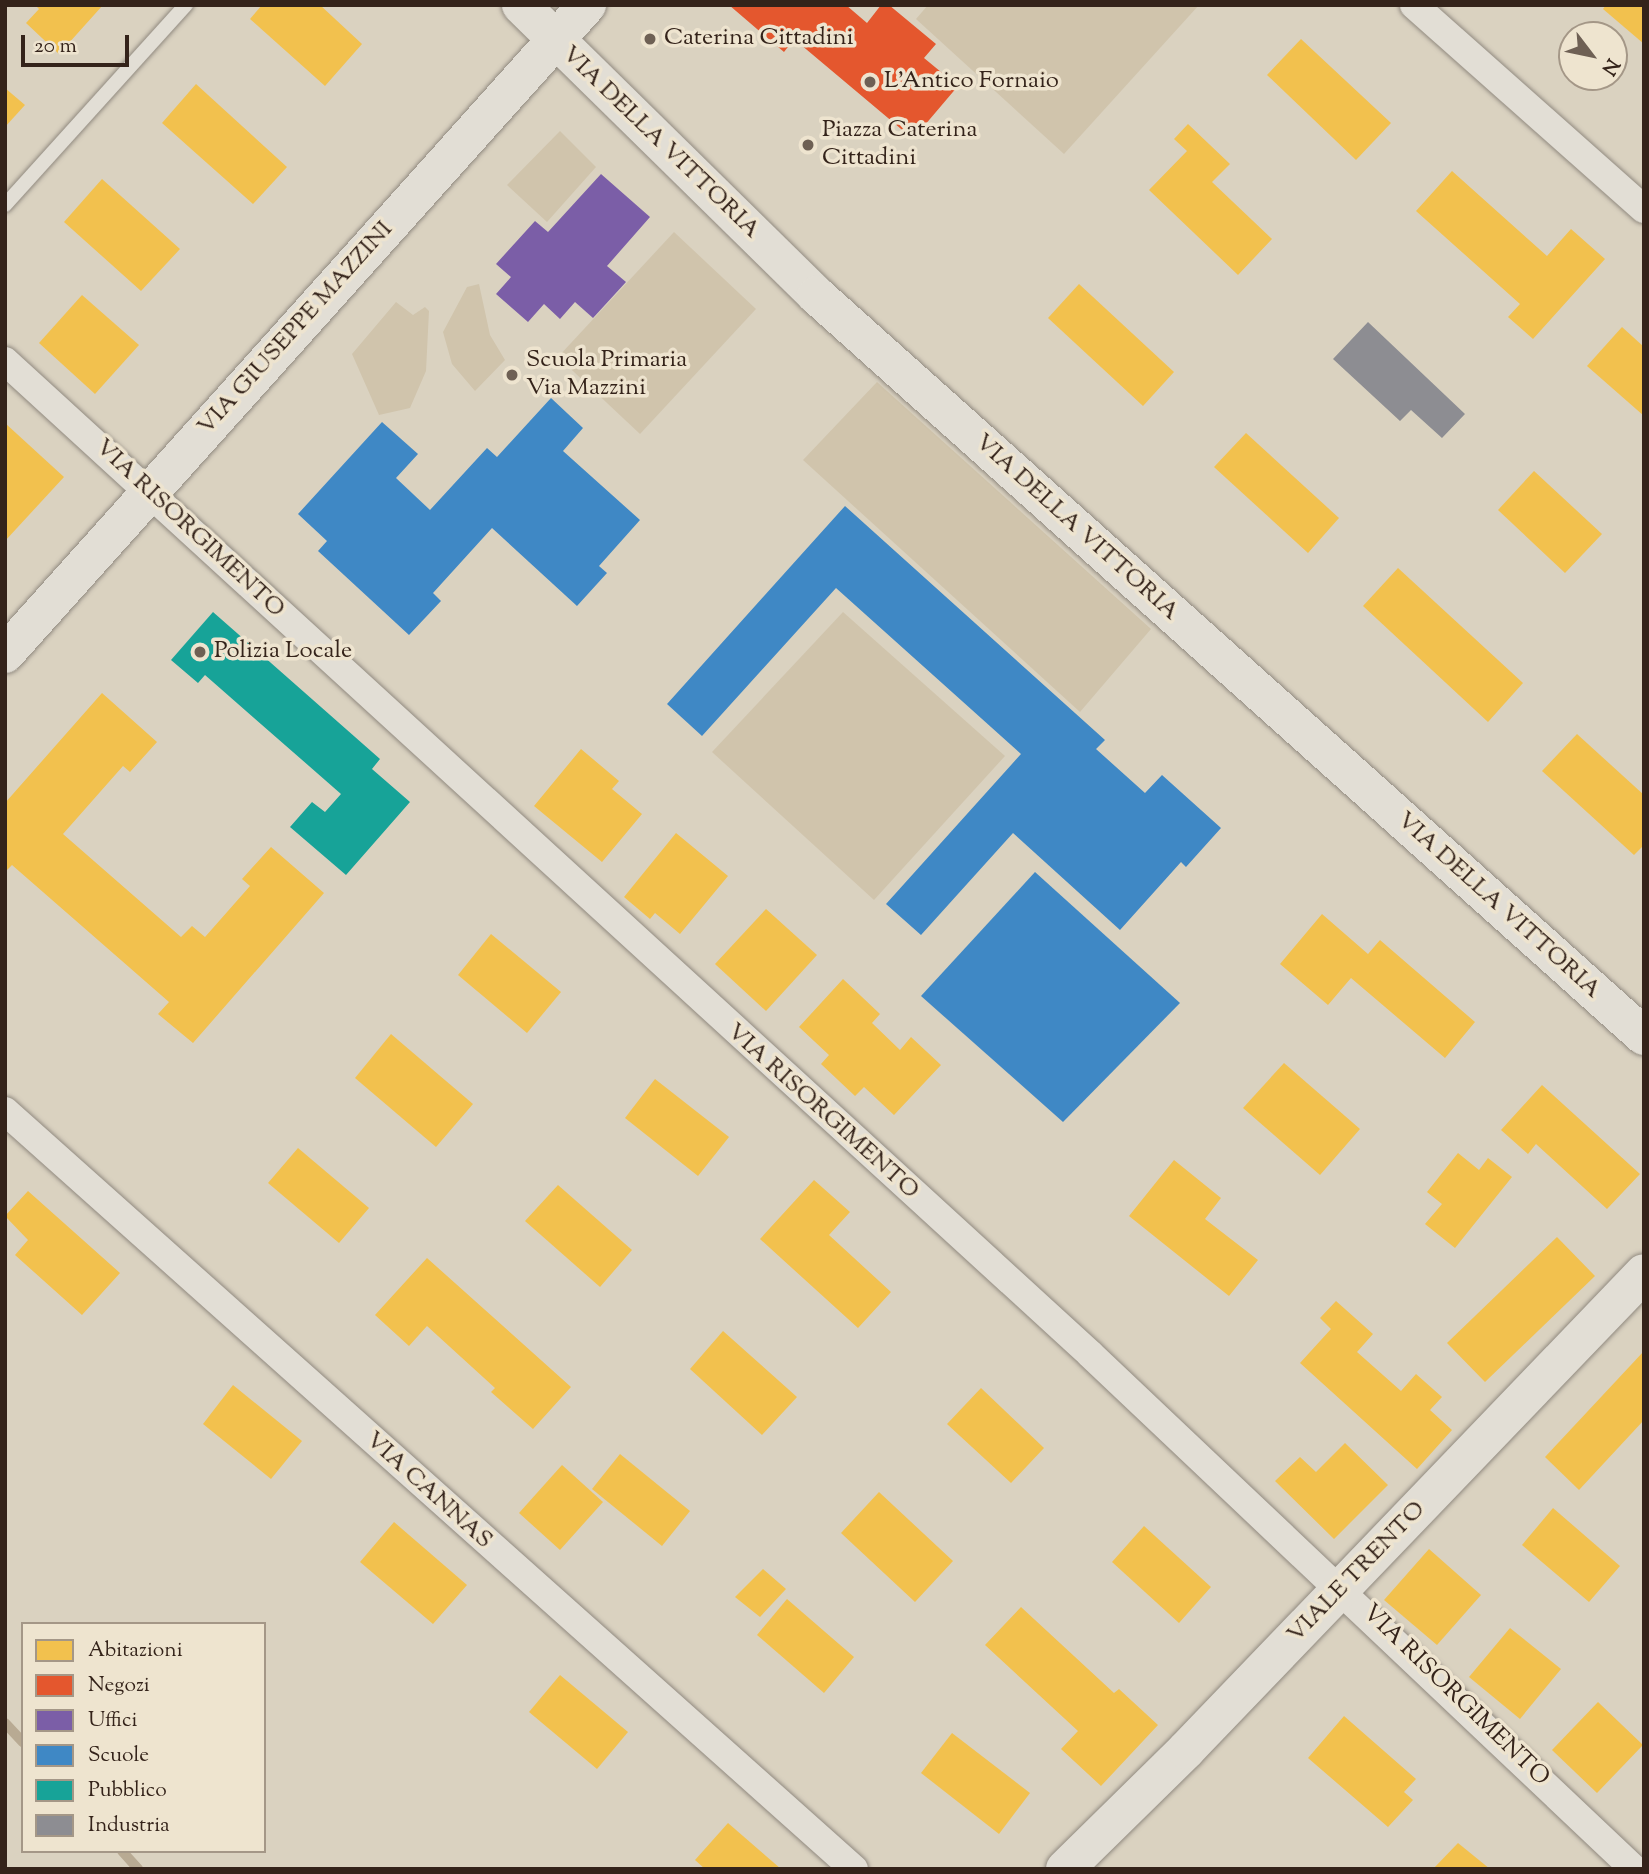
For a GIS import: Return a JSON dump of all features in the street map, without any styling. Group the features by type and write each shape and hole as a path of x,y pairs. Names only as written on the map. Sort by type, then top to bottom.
{"street":[{"name":"VIA DELLA VITTORIA","path":"521,5 816,295 1644,1036"},
{"name":"VIA GIUSEPPE MAZZINI","path":"5,654 587,5"},
{"path":"1414,5 1644,209"},
{"name":"VIA RISORGIMENTO","path":"5,361 1342,1588 1634,1869"},
{"name":"VIA CANNAS","path":"5,1111 853,1869"},
{"name":"VIALE TRENTO","path":"1065,1869 1342,1588 1644,1273"}],"lane":[{"path":"5,205 186,5"}],"shaded area":[{"path":"928,5 1199,5 1064,154 916,19"},
{"path":"560,131 596,167 547,222 507,185"},
{"path":"674,232 756,309 640,434 558,357"},
{"path":"479,284 490,335 505,360 475,391 452,364 443,332 467,287"},
{"path":"396,302 413,315 425,307 429,311 426,371 410,408 379,415 352,354"},
{"path":"877,382 1151,629 1080,712 803,460"},
{"path":"843,612 1005,756 874,900 712,752"}],"building: Abitazioni":[{"path":"35,5 103,5 59,54 26,23 39,9"},
{"path":"262,5 320,5 362,44 325,86 250,19"},
{"path":"1606,5 1644,5 1644,44 1628,30 1628,21 1617,21 1603,9"},
{"path":"1301,39 1391,123 1356,160 1267,75"},
{"path":"196,84 287,167 253,204 162,123"},
{"path":"5,88 25,105 5,127"},
{"path":"1188,124 1230,164 1212,182 1272,239 1238,275 1149,190 1187,151 1174,139"},
{"path":"1452,171 1547,256 1571,229 1605,259 1533,339 1508,317 1520,304 1416,211"},
{"path":"102,179 180,249 141,291 64,222"},
{"path":"1079,284 1174,372 1143,406 1048,318"},
{"path":"82,295 139,345 95,394 39,343"},
{"path":"1622,327 1644,347 1644,416 1587,366"},
{"path":"5,423 64,477 5,541"},
{"path":"1246,433 1339,518 1308,553 1214,467"},
{"path":"1534,471 1602,534 1565,573 1498,510"},
{"path":"1398,568 1523,683 1488,722 1363,606"},
{"path":"102,693 157,742 130,772 123,766 63,834 181,937 192,926 205,937 250,886 242,879 271,847 324,893 193,1043 158,1014 169,1002 12,865 5,872 5,803"},
{"path":"1577,734 1644,795 1644,845 1634,855 1542,771"},
{"path":"581,749 619,781 612,789 642,814 602,862 534,806"},
{"path":"676,833 728,876 680,934 655,913 650,919 624,897"},
{"path":"766,909 817,955 766,1011 715,964"},
{"path":"1322,914 1368,954 1380,940 1475,1022 1445,1058 1351,978 1328,1005 1280,964"},
{"path":"491,934 561,992 527,1033 458,975"},
{"path":"843,979 880,1014 872,1023 900,1050 911,1037 941,1065 894,1115 864,1087 855,1096 821,1064 829,1055 799,1027"},
{"path":"391,1034 473,1104 436,1147 355,1078"},
{"path":"1284,1063 1360,1129 1320,1175 1243,1108"},
{"path":"655,1079 729,1137 698,1176 625,1118"},
{"path":"1542,1085 1640,1174 1607,1209 1536,1144 1528,1154 1501,1130"},
{"path":"298,1148 369,1208 339,1243 268,1183"},
{"path":"1458,1153 1479,1170 1488,1158 1512,1177 1455,1248 1425,1224 1442,1204 1427,1192"},
{"path":"1174,1160 1221,1198 1205,1219 1258,1260 1229,1296 1129,1216"},
{"path":"814,1180 850,1212 829,1235 891,1292 858,1328 760,1239"},
{"path":"558,1185 632,1250 600,1287 525,1221"},
{"path":"28,1191 120,1273 82,1315 15,1255 28,1240 5,1216"},
{"path":"1557,1237 1595,1276 1485,1382 1447,1343"},
{"path":"427,1258 571,1387 533,1429 491,1392 495,1388 427,1326 409,1346 375,1315"},
{"path":"1336,1301 1373,1334 1357,1352 1401,1391 1416,1374 1442,1397 1430,1410 1452,1430 1417,1469 1300,1363 1331,1329 1320,1318"},
{"path":"723,1331 797,1397 762,1435 690,1369"},
{"path":"1644,1351 1644,1420 1579,1490 1545,1457"},
{"path":"233,1385 302,1441 271,1479 203,1424"},
{"path":"981,1388 1044,1448 1011,1483 947,1424"},
{"path":"1345,1443 1388,1485 1334,1539 1275,1481 1300,1457 1316,1472"},
{"path":"620,1454 690,1511 662,1546 592,1489"},
{"path":"562,1465 603,1502 560,1550 519,1513"},
{"path":"879,1492 953,1561 915,1602 841,1533"},
{"path":"1553,1508 1620,1566 1589,1602 1522,1545"},
{"path":"394,1522 467,1585 433,1624 360,1562"},
{"path":"1144,1526 1211,1587 1179,1623 1112,1562"},
{"path":"1429,1549 1481,1595 1437,1645 1384,1600"},
{"path":"763,1569 786,1589 760,1617 735,1597"},
{"path":"787,1599 854,1657 824,1693 757,1635"},
{"path":"1021,1607 1114,1693 1119,1689 1158,1725 1101,1786 1061,1749 1078,1731 985,1645"},
{"path":"1510,1628 1561,1669 1520,1719 1469,1677"},
{"path":"560,1675 628,1732 597,1769 529,1712"},
{"path":"1598,1702 1643,1745 1597,1793 1552,1750"},
{"path":"1344,1716 1416,1779 1404,1792 1413,1800 1388,1827 1308,1758"},
{"path":"952,1733 1030,1793 999,1834 921,1773"},
{"path":"728,1823 781,1869 705,1869 695,1860"},
{"path":"1458,1843 1490,1869 1433,1869"}],"building: Negozi":[{"path":"729,5 846,5 867,23 881,5 889,5 936,44 924,58 958,86 913,139 794,39 784,52"}],"building: Uffici":[{"path":"601,174 650,217 607,266 626,282 593,318 575,302 560,319 544,304 528,322 496,294 511,277 496,264 535,221 548,232"}],"building: Scuole":[{"path":"551,398 583,428 563,451 640,520 599,566 607,573 577,606 492,528 433,593 441,601 409,635 318,551 327,541 298,514 382,422 418,454 396,478 430,510 487,448 497,457"},
{"path":"845,506 1105,740 1096,749 1145,793 1162,775 1221,828 1186,867 1181,862 1120,930 1013,833 921,935 886,904 1021,754 836,588 702,736 667,704"},
{"path":"1035,872 1180,1003 1063,1122 921,996"}],"building: Pubblico":[{"path":"213,612 380,759 372,769 410,802 346,875 290,827 312,802 325,812 341,794 205,675 198,683 171,660"}],"building: Industria":[{"path":"1368,322 1465,414 1442,438 1411,410 1400,421 1333,359"}],"waterway":[{"path":"5,1723 21,1740"},
{"path":"124,1853 138,1869"}],"place":[{"name":"Caterina Cittadini","path":"650,39"},
{"name":"L'Antico Fornaio","path":"870,82"},
{"name":"Piazza Caterina Cittadini","path":"808,145"},
{"name":"Scuola Primaria Via Mazzini","path":"512,375"},
{"name":"Polizia Locale","path":"200,652"}]}
